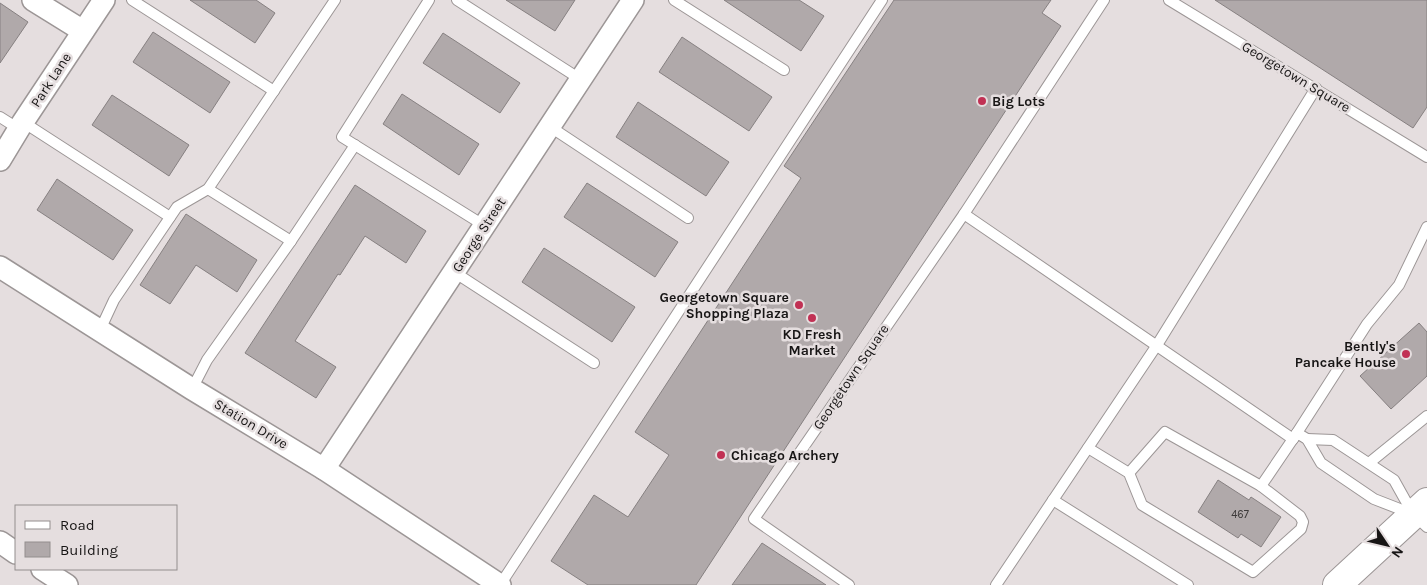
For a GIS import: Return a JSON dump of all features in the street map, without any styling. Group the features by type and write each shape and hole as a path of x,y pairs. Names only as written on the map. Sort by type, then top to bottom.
{"main road":[{"path":"1337,585 1422,514"}],"street":[{"path":"33,0 83,31"},
{"name":"Park Lane","path":"0,160 104,0"},
{"name":"George Street","path":"324,469 633,0"},
{"name":"Station Drive","path":"0,267 192,389 324,469 500,585"},
{"path":"0,542 15,552"},
{"path":"44,570 67,585"}],"lane":[{"path":"132,0 274,91"},
{"path":"100,330 114,300 176,207 208,189 335,0"},
{"path":"429,0 342,137 485,226"},
{"path":"457,0 580,79"},
{"path":"674,0 784,70"},
{"path":"500,585 882,0"},
{"name":"Georgetown Square","path":"849,585 754,519 964,214 1104,0"},
{"name":"Georgetown Square","path":"1169,0 1425,153"},
{"path":"996,585 1156,345 1316,88"},
{"path":"0,117 21,126 170,217"},
{"path":"549,126 688,218"},
{"path":"192,389 207,360 291,241 355,144"},
{"path":"208,189 291,241"},
{"path":"964,214 1156,345 1295,436 1307,439 1334,440 1394,480 1422,514"},
{"path":"1261,486 1367,324 1399,285 1427,227"},
{"path":"454,272 594,363"},
{"path":"1369,463 1427,416"},
{"path":"1088,448 1129,474 1142,505 1253,572 1301,529 1303,522 1300,516 1261,486 1165,432 1129,474"},
{"path":"1307,439 1321,463 1374,498 1422,514"},
{"path":"1053,500 1188,585"}],"building":[{"path":"190,0 256,0 275,13 255,43"},
{"path":"506,0 575,0 555,31"},
{"path":"724,0 799,0 824,16 801,51"},
{"name":"Georgetown Square Shopping Plaza","path":"894,0 1051,0 1042,13 1061,26 696,585 588,585 551,561 594,495 628,517 669,455 635,432 801,178 784,166"},
{"path":"1215,0 1427,0 1427,107 1413,128"},
{"path":"0,3 28,22 0,63"},
{"path":"153,32 230,82 210,113 133,62"},
{"path":"443,33 520,83 500,113 423,63"},
{"path":"682,37 772,97 749,131 659,72"},
{"path":"402,94 479,144 459,175 383,124"},
{"path":"112,95 189,145 169,176 92,125"},
{"path":"638,102 729,162 706,196 616,137"},
{"path":"57,179 133,230 113,260 37,210"},
{"path":"587,183 678,242 655,277 564,217"},
{"path":"355,185 426,231 406,263 365,236 340,275 338,274 295,341 336,367 316,398 245,353"},
{"path":"186,214 257,260 237,292 196,265 170,304 140,285"},
{"path":"544,248 635,307 612,342 522,282"},
{"name":"Bently's Pancake House","path":"1419,323 1427,332 1427,376 1391,409 1360,376"},
{"path":"1218,480 1249,500 1251,497 1281,517 1261,547 1241,534 1238,538 1198,512"},
{"path":"762,543 826,585 732,585"}],"place":[{"name":"Big Lots","path":"982,101"},
{"name":"Georgetown Square Shopping Plaza","path":"799,305"},
{"name":"KD Fresh Market","path":"812,318"},
{"name":"Bently's Pancake House","path":"1406,354"},
{"name":"Chicago Archery","path":"721,455"}]}
